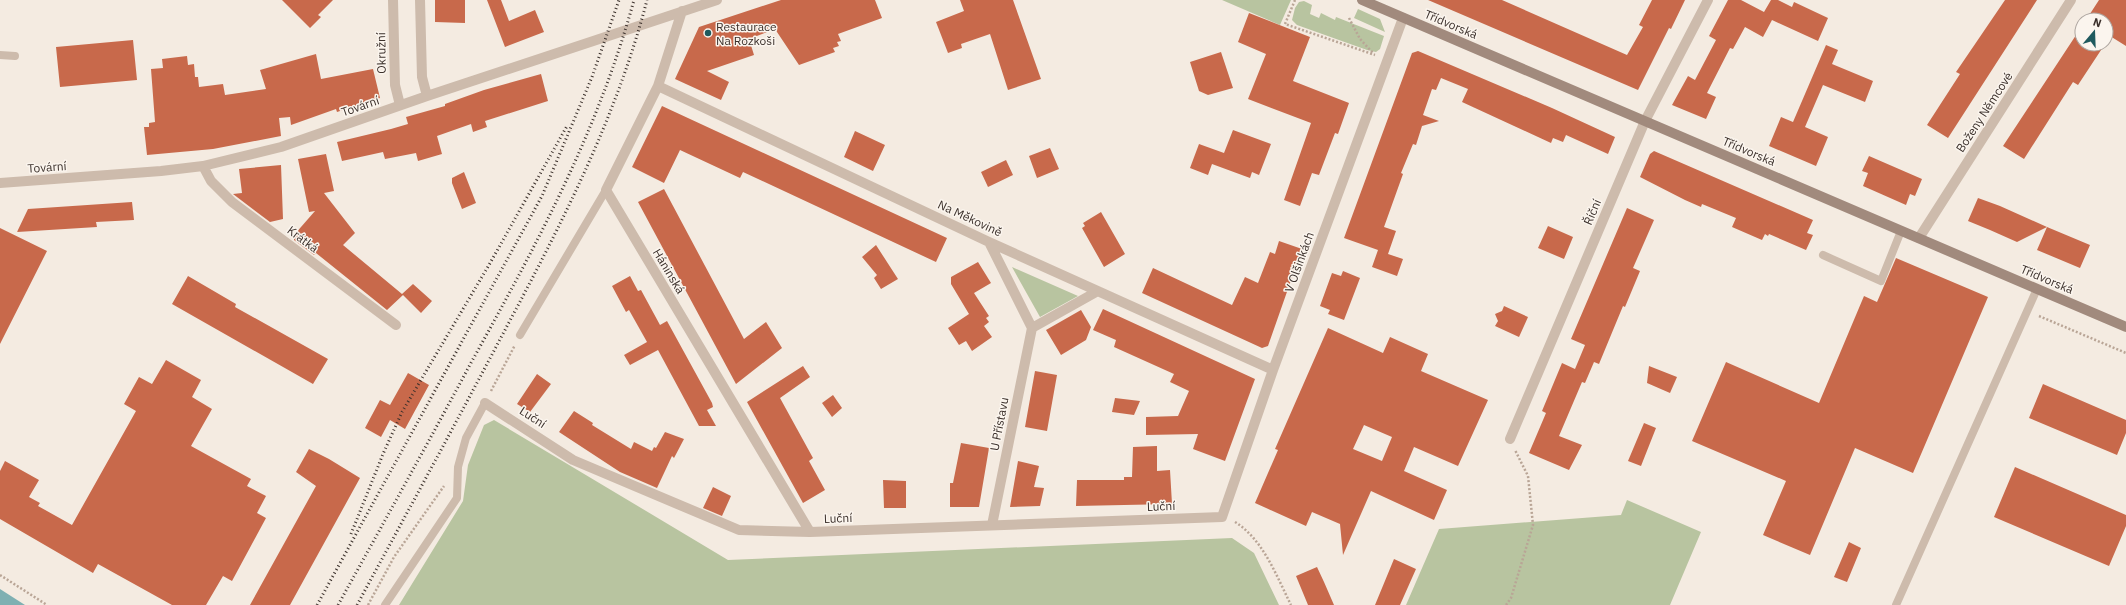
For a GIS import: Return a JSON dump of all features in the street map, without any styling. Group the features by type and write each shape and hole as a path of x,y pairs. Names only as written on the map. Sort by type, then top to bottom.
{"main road":[{"name":"Třídvorská","path":"1362,0 2126,327"}],"street":[{"name":"Okružní","path":"393,0 395,85 400,105"},
{"path":"420,0 422,77 427,96"},
{"name":"Tovární","path":"0,183 161,171 203,166 281,147 400,105 717,0"},
{"name":"Říční","path":"1510,439 1645,121 1708,0"},
{"name":"Boženy Němcové","path":"1919,238 2072,0"},
{"path":"606,190 658,86 682,11"},
{"name":"V Olšinkách","path":"1222,517 1273,370 1403,18"},
{"name":"Na Měkovině","path":"658,86 989,242 1273,370"},
{"name":"Krátká","path":"203,166 214,184 232,202 396,325"},
{"name":"Háninská","path":"606,190 810,532"},
{"path":"989,242 1032,328 1098,291"},
{"name":"U Přístavu","path":"992,525 1032,328"},
{"name":"Luční","path":"485,403 521,424 574,460 739,530 810,532 1222,517"}],"lane":[{"path":"0,55 15,56"},
{"path":"520,335 606,190"},
{"path":"1823,255 1881,281 1901,231"},
{"path":"1896,605 2037,289"},
{"path":"385,605 457,498 458,467 466,438 485,403"}],"path":[{"path":"1295,0 1285,24 1375,55 1360,39 1349,18"},
{"path":"2027,311 2126,353"},
{"path":"485,403 520,335"},
{"path":"1506,605 1510,598 1533,525 1528,476 1510,439"},
{"path":"368,605 394,557 458,467"},
{"path":"1222,517 1241,526 1262,550 1291,605"},
{"path":"0,575 47,605"}],"green space":[{"path":"1222,0 1291,0 1280,25"},
{"path":"1304,1 1312,5 1310,14 1319,18 1321,13 1335,20 1336,17 1384,36 1380,49 1376,52 1367,50 1297,25 1292,20 1295,8 1299,2"},
{"path":"1358,9 1380,19 1385,32 1354,18"},
{"path":"1012,267 1078,296 1040,317"},
{"path":"494,420 728,560 1232,538 1254,553 1279,605 399,605 463,501 468,465 484,425"},
{"path":"1627,500 1701,532 1670,605 1406,605 1439,529 1621,515"}],"water":[{"path":"0,589 25,605 0,605"}],"building":[{"path":"282,0 333,0 318,15 321,17 310,28"},
{"path":"435,0 465,0 465,23 435,22"},
{"path":"487,0 501,0 509,21 535,10 544,32 505,47"},
{"path":"781,0 875,0 882,18 838,34 841,41 837,42 839,46 833,48 835,52 799,65 775,29 749,39 754,55 707,71 729,82 721,100 675,79 699,27"},
{"path":"960,0 1013,0 1041,79 1008,90 990,34 961,44 962,48 948,53 936,22 964,11"},
{"path":"1428,0 1502,0 1627,55 1643,27 1639,25 1652,0 1685,0 1671,29 1669,28 1638,90"},
{"path":"1728,0 1741,0 1764,12 1771,0 1778,0 1792,7 1794,2 1828,18 1818,41 1772,20 1763,37 1745,27 1733,49 1730,48 1707,93 1716,97 1706,119 1672,105 1688,76 1695,80 1716,40 1709,36"},
{"path":"2005,0 2037,0 1948,138 1927,125 1960,74 1956,72"},
{"path":"2099,0 2126,0 2126,46 2114,38 2114,12 2091,12"},
{"path":"1249,13 1310,37 1293,81 1349,103 1338,134 1335,133 1319,175 1312,173 1300,206 1284,200 1311,123 1248,99 1266,54 1238,42"},
{"path":"2074,38 2074,52 2100,52 2078,85 2073,82 2024,159 2003,146"},
{"path":"133,40 137,80 60,87 56,47"},
{"path":"1826,45 1838,50 1832,64 1873,81 1865,102 1823,85 1805,127 1828,137 1816,166 1769,146 1781,117 1793,122"},
{"path":"1418,51 1552,108 1615,137 1608,154 1566,135 1563,142 1553,138 1551,143 1462,102 1468,89 1441,78 1436,90 1432,89 1423,115 1439,121 1422,126 1416,145 1413,144 1401,173 1403,174 1384,227 1396,231 1388,254 1403,259 1397,276 1372,267 1378,250 1344,238 1412,53"},
{"path":"1221,52 1233,88 1208,95 1199,91 1190,62"},
{"path":"316,54 321,79 373,69 380,98 337,112 336,109 291,125 290,117 279,118 281,136 213,149 147,155 144,127 149,127 149,123 155,122 151,69 163,68 162,59 187,56 188,65 194,64 195,77 198,77 199,87 223,84 225,95 266,89 260,70"},
{"path":"541,74 548,101 485,121 487,127 473,132 471,124 437,136 442,154 418,161 416,153 385,159 383,152 342,161 337,142 408,124 406,117 445,106 445,104 484,90"},
{"path":"662,106 947,238 936,262 743,172 740,178 680,150 664,183 632,167"},
{"path":"1233,130 1271,144 1259,175 1252,172 1250,178 1212,164 1208,175 1190,168 1199,144 1224,153"},
{"path":"855,131 885,145 873,171 844,157"},
{"path":"1050,148 1059,169 1037,178 1029,156"},
{"path":"1654,151 1813,220 1807,233 1813,235 1806,250 1769,234 1768,236 1765,234 1762,240 1732,227 1736,218 1702,204 1701,207 1640,177 1650,154"},
{"path":"326,154 334,191 324,193 355,233 343,245 402,294 413,284 432,301 421,313 403,295 387,310 316,253 314,255 294,240 294,235 315,211 309,212 298,159"},
{"path":"1869,156 1922,179 1915,196 1910,194 1906,205 1863,186 1868,173 1862,171"},
{"path":"1006,160 1013,175 988,187 981,172"},
{"path":"281,165 283,219 270,222 233,194 242,193 239,169"},
{"path":"464,172 476,203 462,209 452,183 452,178"},
{"path":"664,189 744,339 766,322 782,348 736,384 638,202"},
{"path":"1978,198 2047,227 2017,242 1968,221"},
{"path":"132,202 134,220 96,222 97,227 17,232 28,209"},
{"path":"1627,208 1654,220 1633,268 1640,271 1625,307 1623,306 1599,364 1594,362 1585,383 1582,382 1559,436 1582,445 1569,470 1529,453 1546,413 1542,411 1562,363 1575,369 1585,345 1571,339"},
{"path":"1101,212 1125,254 1104,267 1082,228 1085,226 1083,223"},
{"path":"1548,226 1573,237 1564,259 1538,248"},
{"path":"2047,227 2090,245 2080,268 2037,250"},
{"path":"0,228 47,251 0,344"},
{"path":"1279,241 1302,249 1268,346 1262,348 1142,293 1153,268 1232,305 1245,277 1258,283 1270,252 1275,254"},
{"path":"876,245 898,279 881,289 874,278 877,275 862,257"},
{"path":"1896,258 1988,297 1913,473 1855,448 1810,555 1763,535 1786,481 1692,441 1726,362 1819,403 1864,296 1877,302"},
{"path":"978,262 991,283 974,293 989,316 986,318 989,322 984,326 992,337 972,351 966,341 959,345 948,328 969,314 951,284 951,277"},
{"path":"1343,271 1360,278 1344,320 1328,314 1330,310 1320,306 1332,273 1341,276"},
{"path":"188,276 236,304 235,307 328,359 313,384 172,304"},
{"path":"630,276 638,291 641,290 660,325 667,321 712,403 713,407 707,410 716,426 699,426 658,350 630,365 624,355 647,342 629,310 626,312 612,286"},
{"path":"1504,306 1528,317 1519,337 1495,326 1498,321 1495,314 1502,311"},
{"path":"1103,309 1255,379 1225,461 1193,449 1198,434 1146,435 1146,417 1178,416 1189,391 1170,382 1174,374 1114,347 1116,340 1093,330"},
{"path":"1081,310 1091,327 1086,340 1061,355 1046,330"},
{"path":"1328,328 1383,353 1390,337 1428,354 1421,371 1488,400 1458,466 1414,447 1404,471 1447,490 1434,520 1371,491 1343,555 1340,524 1312,512 1306,526 1255,503 1278,450 1275,449","holes":["1364,425 1392,437 1382,461 1353,449"]},
{"path":"166,360 201,380 192,397 212,409 191,446 251,479 247,486 266,496 257,513 266,518 232,581 223,576 206,605 172,605 98,564 93,573 0,519 0,471 5,461 39,480 29,497 40,503 38,506 72,525 136,411 124,404 139,377 152,384"},
{"path":"803,366 810,377 780,398 813,458 809,461 825,490 803,503 747,402"},
{"path":"1649,366 1677,377 1670,393 1647,383"},
{"path":"1035,371 1057,375 1047,431 1025,427"},
{"path":"408,373 429,385 405,429 390,420 381,437 365,428 380,400 390,405"},
{"path":"537,374 551,384 530,412 517,404"},
{"path":"2043,384 2126,420 2126,433 2117,455 2029,418"},
{"path":"833,395 842,408 832,417 822,403"},
{"path":"1115,398 1140,401 1134,415 1112,412"},
{"path":"574,411 593,423 592,425 631,449 634,442 652,451 654,447 656,448 665,432 684,439 674,458 672,456 657,488 620,472 559,432"},
{"path":"1644,423 1656,428 1641,466 1628,461"},
{"path":"961,443 989,448 979,507 950,507 950,483 953,483"},
{"path":"1157,446 1157,471 1170,470 1172,504 1076,506 1077,480 1124,480 1124,477 1132,477 1133,447"},
{"path":"309,449 360,478 290,605 250,605 316,486 296,472"},
{"path":"1018,461 1039,466 1034,487 1044,488 1040,506 1010,507"},
{"path":"2015,467 2126,515 2126,526 2109,566 1994,517"},
{"path":"883,480 906,481 906,508 884,508"},
{"path":"713,487 731,496 722,516 703,508"},
{"path":"1849,542 1861,548 1847,582 1834,577"},
{"path":"1394,559 1416,569 1400,605 1375,605"},
{"path":"1317,567 1334,605 1308,605 1296,576"}],"railway":[{"path":"317,605 542,196 592,77 619,0"},
{"path":"338,605 520,274 564,186 603,95 634,0"},
{"path":"357,605 488,363 567,209 604,127 635,43 647,0"},
{"path":"351,534 383,454 402,412 489,265 567,126"}],"place":[{"name":"Restaurace Na Rozkoši","path":"708,33"}]}
